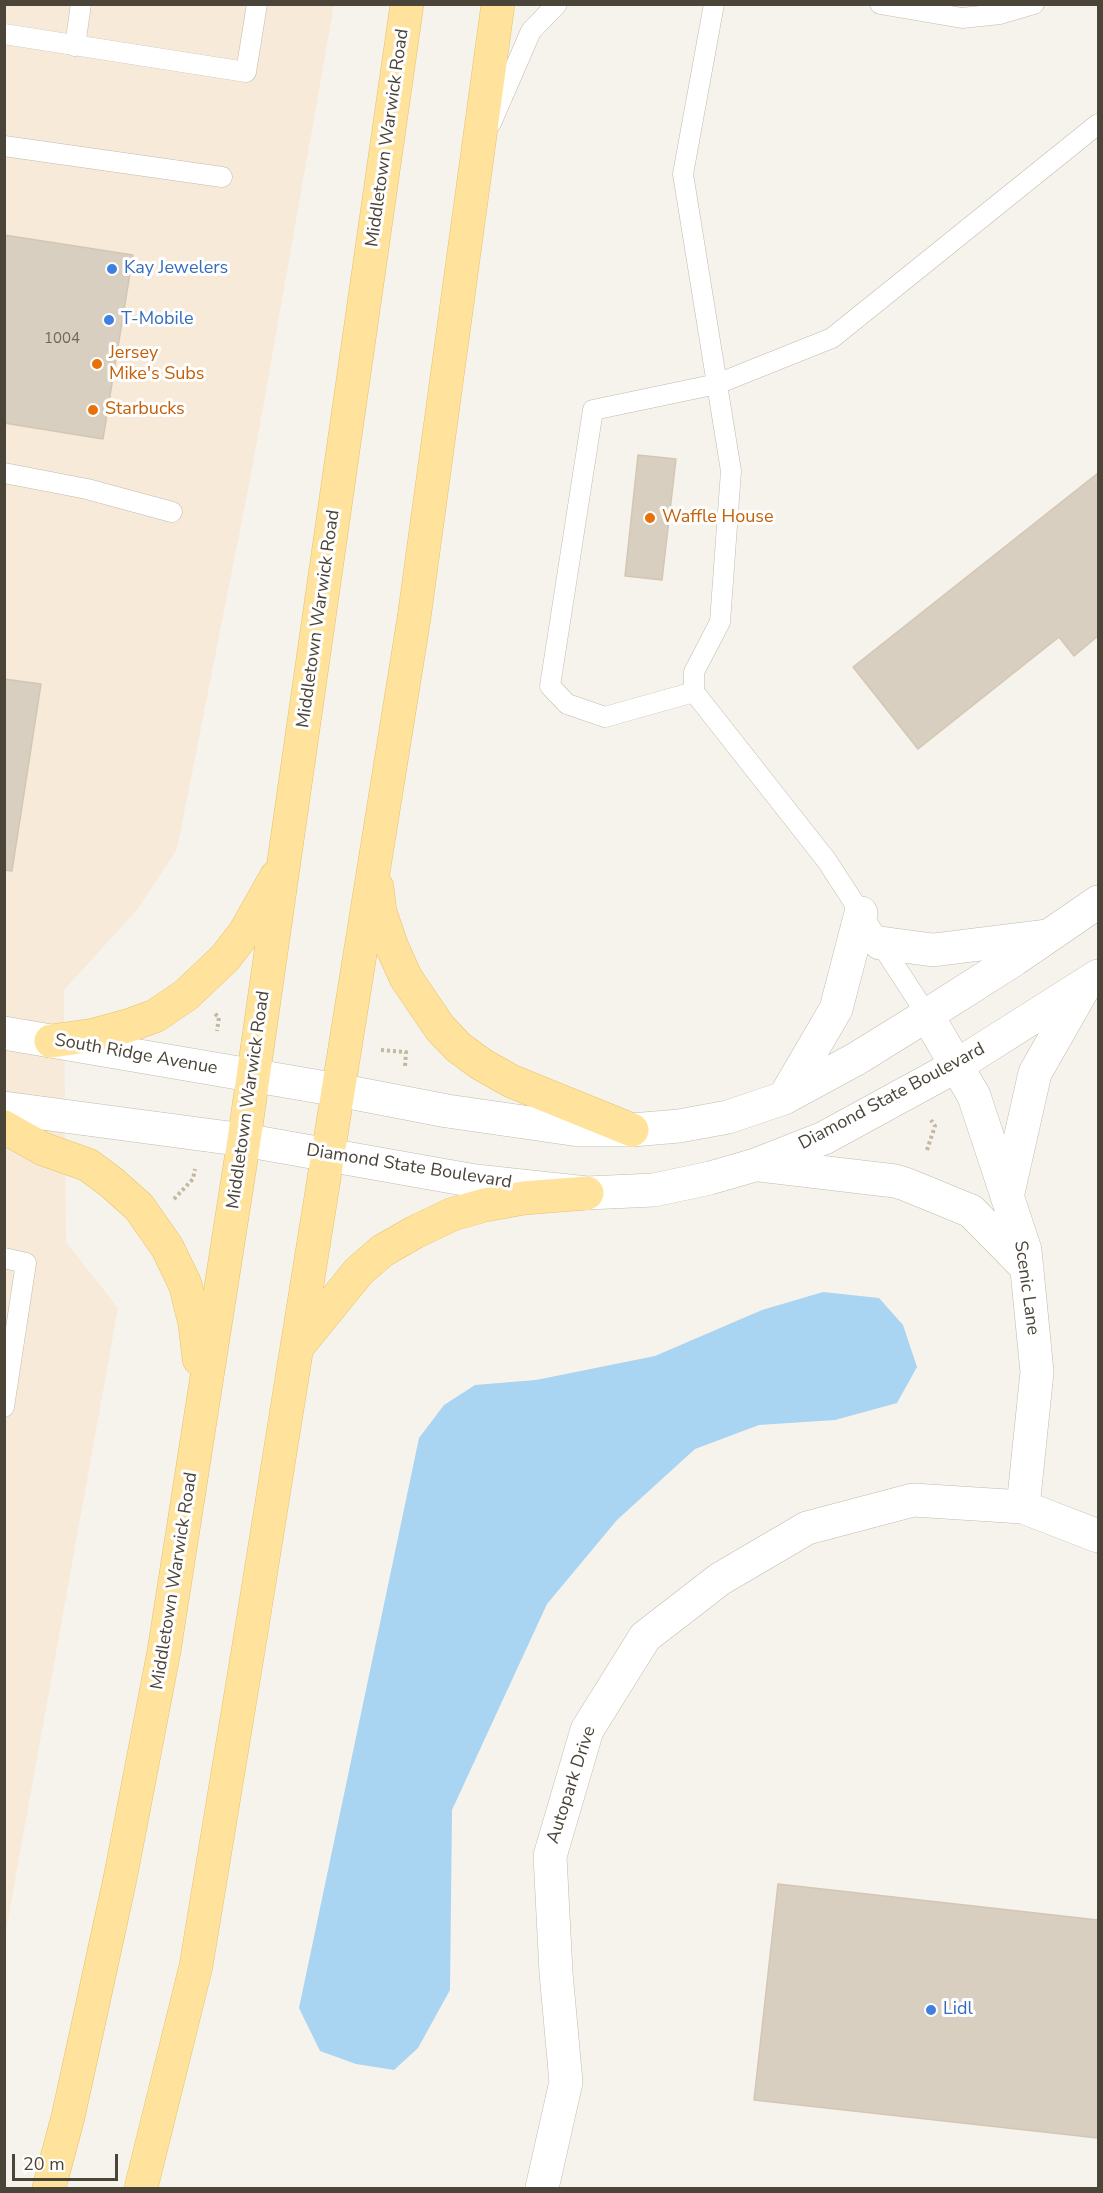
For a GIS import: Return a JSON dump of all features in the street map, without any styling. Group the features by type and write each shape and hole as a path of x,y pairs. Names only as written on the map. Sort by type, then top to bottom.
{"main road":[{"name":"Middletown Warwick Road","path":"49,2188 68,2117 120,1879 164,1651 244,1140 407,4"},
{"path":"141,2188 196,1966 414,618 498,4"},
{"path":"375,858 380,912 392,947 406,978 434,1020 452,1041 481,1064 511,1081 632,1130"},
{"path":"51,1041 94,1035 127,1026 155,1016 186,995 225,958 245,932 262,899 284,866"},
{"path":"4,1127 43,1149 88,1165 118,1188 139,1207 151,1222 167,1247 185,1284 195,1324 204,1403"},
{"path":"297,1347 359,1271 382,1251 415,1232 453,1214 485,1205 524,1198 587,1193"}],"street":[{"path":"338,1090 447,1111 579,1130 632,1130 679,1126 728,1117 784,1098 856,1059 1098,902"},
{"path":"784,1098 836,1009 861,913"},
{"path":"880,943 933,950 1050,935"},
{"path":"1007,1197 1035,1073 1092,980"},
{"name":"Diamond State Boulevard","path":"244,1140 475,1181 587,1193 654,1190 710,1179 755,1165 824,1138 956,1065 1092,980"},
{"name":"Scenic Lane","path":"927,1015 974,1096 1025,1250 1037,1372 1023,1507"},
{"name":"South Ridge Avenue","path":"4,1033 338,1090"},
{"path":"4,1108 244,1140"},
{"path":"755,1165 896,1181 905,1184 971,1211 1027,1268"},
{"name":"Autopark Drive","path":"542,2188 566,2082 556,1973 550,1856 587,1730 645,1637 720,1579 807,1528 913,1500 1023,1507 1098,1536"}],"lane":[{"path":"75,45 81,4"},
{"path":"4,34 246,72 256,4"},
{"path":"477,155 531,31 557,4"},
{"path":"714,4 683,174 731,471 720,622 694,672 694,692 827,861 927,1015"},
{"path":"880,4 962,18 1000,14 1034,4"},
{"path":"694,692 604,717 567,704 550,686 593,410 717,384 832,338 1098,124"},
{"path":"4,146 222,177"},
{"path":"4,473 87,489 172,512"},
{"path":"4,1258 26,1263 4,1407"}],"path":[{"path":"380,1049 406,1052 405,1073"},
{"path":"927,1150 935,1126 929,1117"},
{"path":"168,1206 193,1179 195,1167"}],"shaded area":[{"path":"5,5 334,5 253,464 177,849 137,910 64,990 66,1242 118,1308 5,1936"}],"water":[{"path":"823,1292 879,1298 903,1325 917,1367 897,1403 835,1420 759,1425 695,1449 617,1520 547,1604 452,1810 450,1990 418,2048 394,2070 356,2064 320,2051 299,2008 419,1438 444,1405 475,1385 536,1380 655,1356 762,1310"}],"building":[{"path":"4,235 133,255 103,439 4,423"},
{"name":"Waffle House","path":"638,455 676,459 662,580 625,576"},
{"path":"1098,473 1098,636 1074,656 1059,637 918,749 853,667"},
{"path":"4,679 41,684 12,871 4,870"},
{"name":"Lidl","path":"778,1884 1098,1920 1098,2138 754,2100"}],"place":[{"name":"Kay Jewelers","path":"112,269"},
{"name":"T-Mobile","path":"109,320"},
{"name":"Jersey Mike's Subs","path":"97,364"},
{"name":"Starbucks","path":"93,410"},
{"name":"Waffle House","path":"650,518"},
{"name":"Lidl","path":"931,2010"}]}
